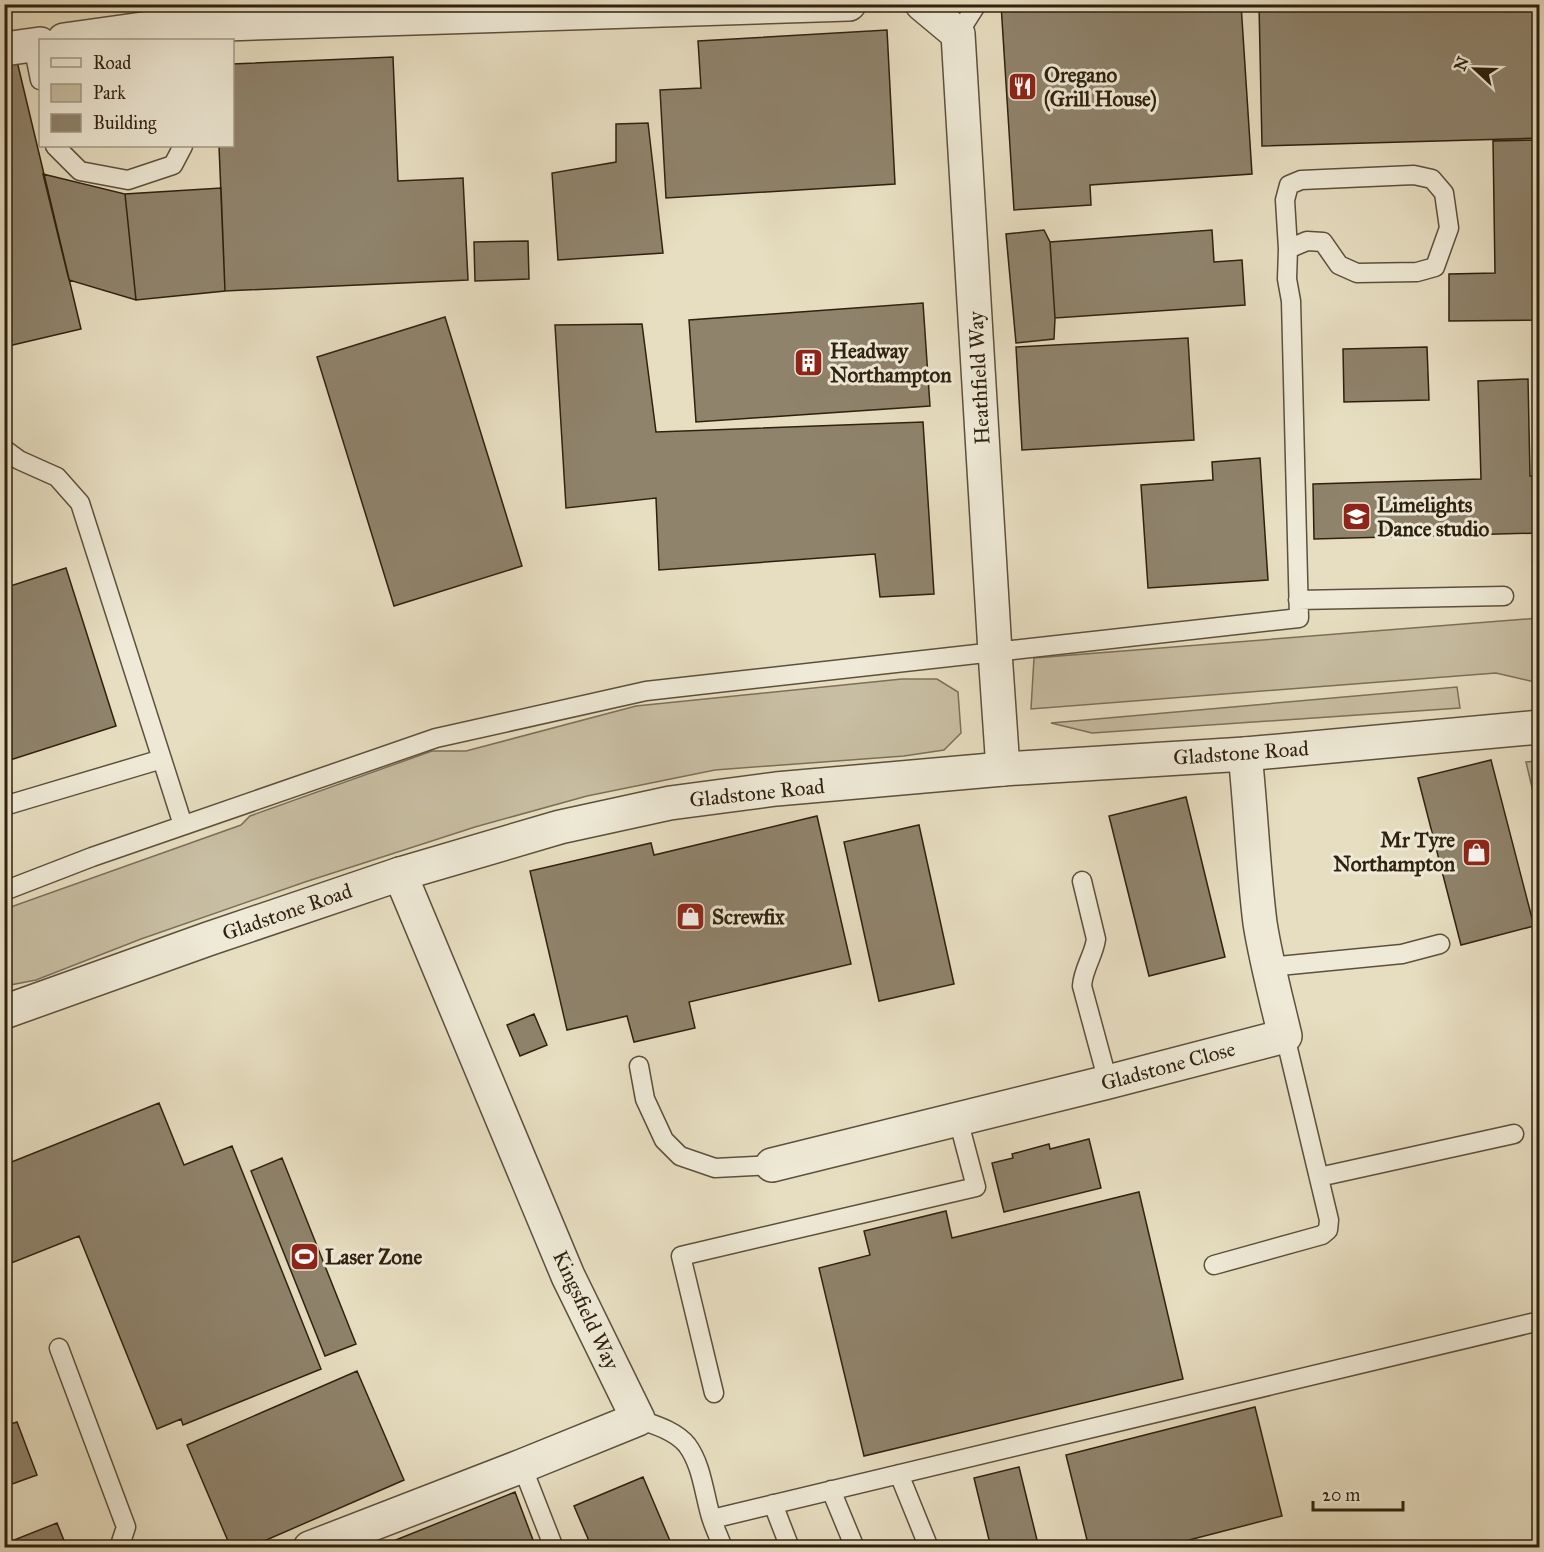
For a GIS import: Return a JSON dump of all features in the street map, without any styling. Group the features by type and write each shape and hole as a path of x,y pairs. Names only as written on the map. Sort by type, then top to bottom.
{"street":[{"path":"76,39 164,26 187,33 386,12 849,4"},
{"path":"922,4 958,34"},
{"name":"Heathfield Way","path":"958,34 994,652 1003,769"},
{"name":"Gladstone Road","path":"4,1012 400,874 560,827 670,802 776,789 1003,769 1245,754 1539,727"},
{"path":"1245,754 1254,873 1261,926 1285,1036"},
{"name":"Kingsfield Way","path":"400,874 568,1276 638,1419"},
{"name":"Gladstone Close","path":"772,1164 1285,1036"},
{"path":"330,1544 638,1419"}],"lane":[{"path":"958,34 977,4"},
{"path":"36,45 39,71"},
{"path":"56,147 80,171 128,180 173,165 182,147"},
{"path":"4,891 92,856 436,738 646,691 1299,618 1291,301 1287,279 1285,200 1289,185 1301,180 1414,175 1432,179 1444,193 1449,228 1435,267 1417,272 1358,273 1339,265 1323,242 1307,241 1288,249"},
{"path":"4,449 19,460 57,477 80,503 183,825"},
{"path":"1299,600 1504,596"},
{"path":"4,806 162,759"},
{"path":"1082,880 1096,939 1082,986 1108,1082"},
{"path":"1269,967 1402,954 1440,944"},
{"path":"1214,1265 1322,1235 1328,1230 1329,1221 1285,1036"},
{"path":"639,1066 645,1099 664,1140 680,1156 716,1168 772,1164"},
{"path":"714,1393 681,1256 976,1187 958,1119"},
{"path":"1319,1177 1514,1134"},
{"path":"712,1519 1539,1321"},
{"path":"59,1348 126,1527 119,1548"},
{"path":"638,1419 658,1425 687,1445 698,1465 712,1519 723,1548"},
{"path":"522,1466 554,1548"},
{"path":"899,1474 929,1548"},
{"path":"831,1490 855,1548"},
{"path":"773,1504 790,1548"}],"green space":[{"path":"1539,618 1539,683 1496,673 1031,709 1034,658"},
{"path":"902,679 937,679 958,692 961,733 944,750 904,756 715,770 587,796 475,827 305,882 141,939 36,980 5,986 5,909 241,825 250,816 432,751 466,751 636,706"},
{"path":"1457,687 1460,708 1092,733 1051,723"},
{"path":"1540,761 1539,817 1526,762"}],"building":[{"path":"1001,4 1241,4 1252,174 1090,185 1091,205 1014,210"},
{"path":"1259,4 1536,4 1539,138 1262,146"},
{"path":"887,30 895,184 666,198 660,90 701,88 698,41"},
{"path":"16,57 81,329 4,347 4,60"},
{"path":"393,57 398,181 463,178 468,280 225,291 219,147 234,147 234,64"},
{"path":"648,123 663,253 558,260 552,173 616,162 616,124"},
{"path":"1540,140 1540,320 1449,321 1449,274 1495,273 1493,141"},
{"path":"43,174 125,194 136,300 69,280"},
{"path":"221,188 225,291 136,300 125,194"},
{"path":"1044,230 1050,242 1055,318 1054,339 1016,343 1006,234"},
{"path":"1212,230 1214,262 1242,260 1245,305 1055,318 1050,242"},
{"path":"528,241 529,279 475,281 474,242"},
{"name":"Headway Northampton","path":"923,303 930,406 696,422 689,320"},
{"path":"445,317 522,566 394,606 317,357"},
{"path":"642,324 656,432 923,422 934,594 880,597 875,554 659,570 656,498 566,508 555,325"},
{"path":"1188,338 1194,440 1022,450 1016,347"},
{"path":"1427,347 1429,400 1344,402 1343,349"},
{"path":"1528,379 1530,476 1540,476 1540,533 1314,539 1313,484 1481,479 1478,381"},
{"path":"1260,458 1268,580 1148,588 1141,485 1213,480 1212,462"},
{"path":"66,568 116,726 4,762 4,588"},
{"name":"Mr Tyre Northampton","path":"1491,760 1534,926 1461,945 1418,778"},
{"path":"1186,797 1225,957 1149,976 1109,816"},
{"name":"Screwfix","path":"817,816 851,964 689,1002 695,1028 634,1042 627,1016 567,1030 530,871 651,843 654,855"},
{"path":"919,825 954,984 879,1001 844,842"},
{"path":"534,1014 547,1045 520,1056 507,1025"},
{"path":"159,1103 184,1165 232,1146 321,1369 183,1425 181,1419 157,1429 79,1236 4,1266 4,1165"},
{"path":"1089,1139 1101,1188 1004,1212 992,1163 1013,1158 1012,1154 1049,1144 1050,1149"},
{"name":"Laser Zone","path":"282,1158 356,1344 325,1356 251,1171"},
{"path":"1139,1192 1183,1379 864,1456 819,1268 870,1255 864,1231 946,1211 952,1238"},
{"path":"357,1371 404,1480 248,1548 231,1548 187,1445"},
{"path":"1255,1407 1282,1516 1158,1548 1089,1548 1066,1455"},
{"path":"17,1422 37,1475 4,1487 4,1426"},
{"path":"1019,1467 1039,1548 991,1548 974,1478"},
{"path":"643,1477 673,1548 592,1548 574,1506"},
{"path":"515,1492 536,1548 382,1548 381,1546"},
{"path":"57,1523 67,1548 4,1548 4,1544"}],"place":[{"name":"Oregano (Grill House)","path":"1023,87"},
{"name":"Headway Northampton","path":"809,363"},
{"name":"Limelights Dance studio","path":"1356,517"},
{"name":"Mr Tyre Northampton","path":"1476,852"},
{"name":"Screwfix","path":"691,917"},
{"name":"Laser Zone","path":"304,1257"}]}
